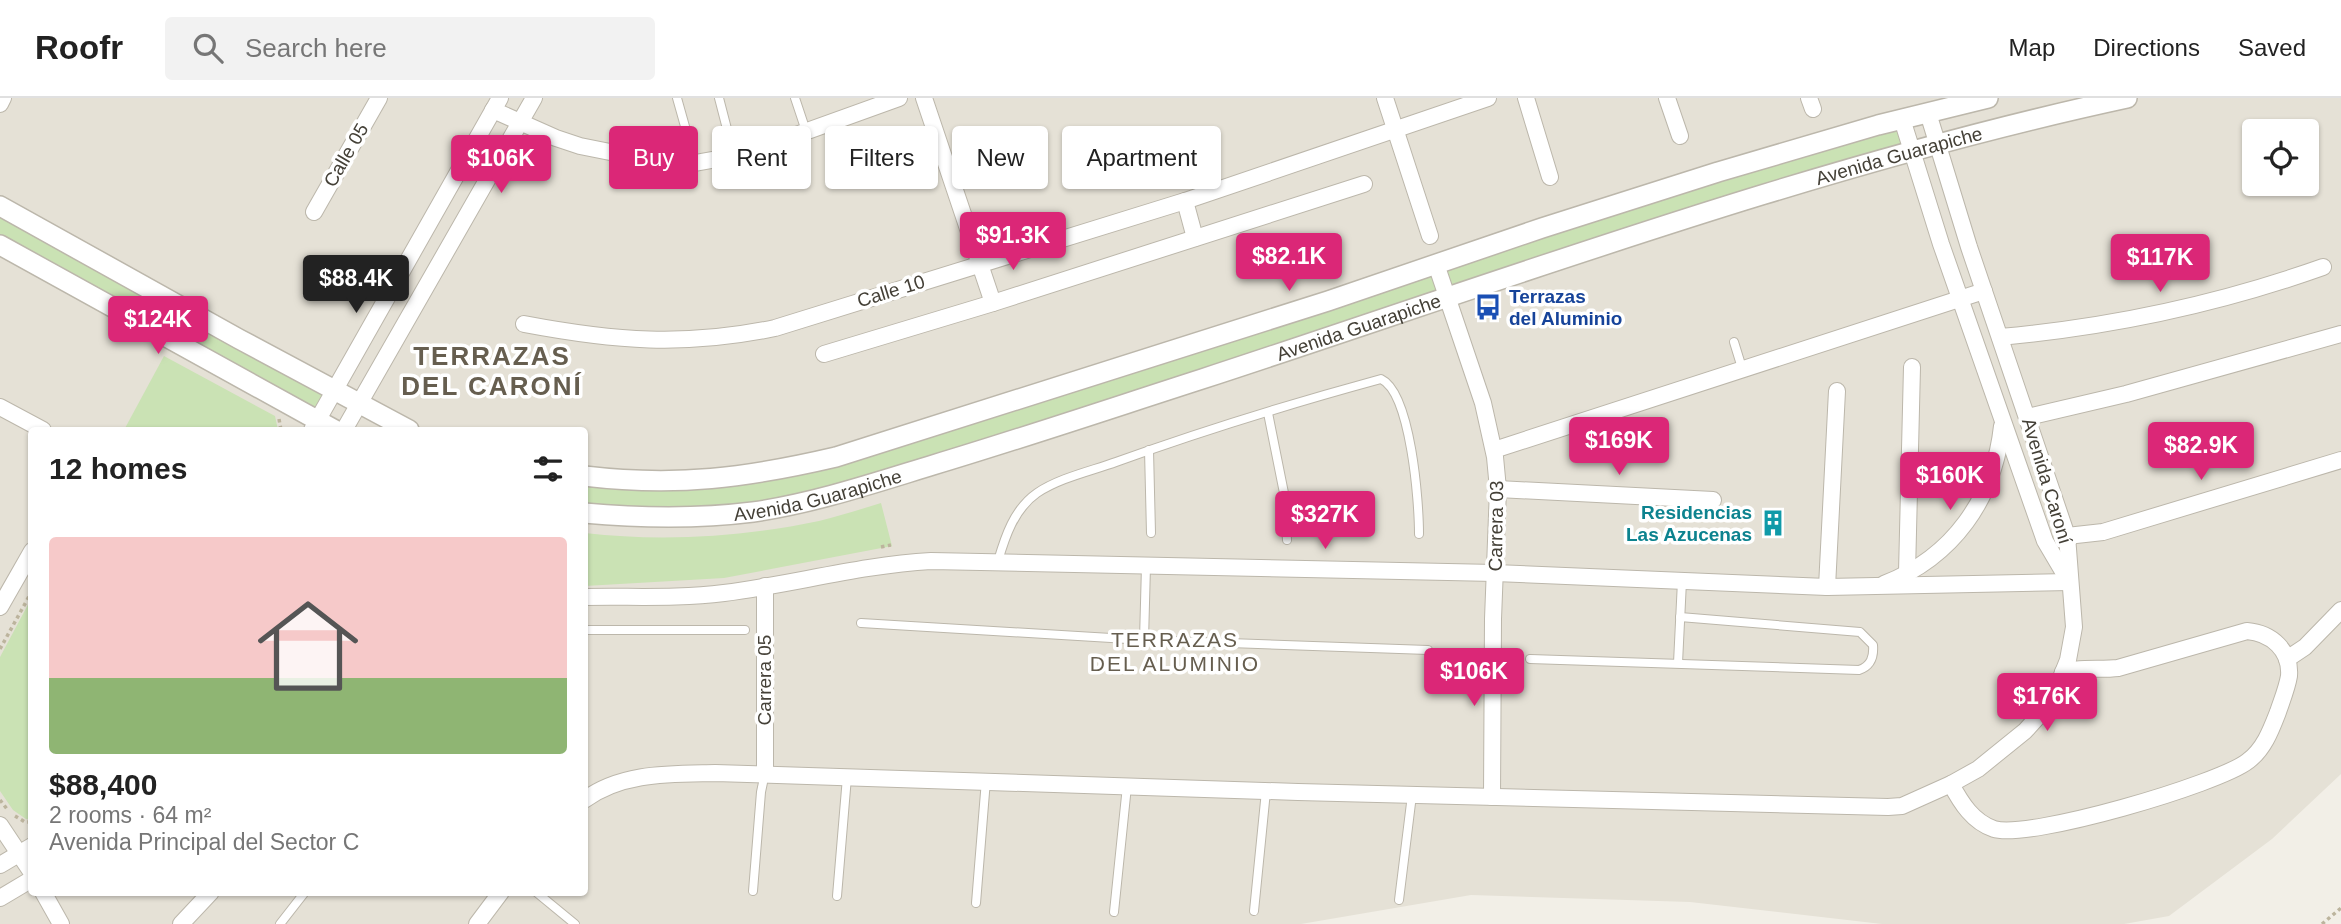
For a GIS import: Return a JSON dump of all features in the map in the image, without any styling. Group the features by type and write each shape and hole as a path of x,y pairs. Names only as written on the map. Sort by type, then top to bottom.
{"street":[{"path":"0,104 3,98"},
{"name":"Calle 05","path":"314,212 379,98"},
{"path":"346,427 534,98"},
{"path":"811,129 899,98"},
{"path":"924,98 993,303"},
{"path":"1385,98 1430,236"},
{"name":"Calle 10","path":"524,324 587,336 659,342 733,337 775,328 1185,201 1488,98"},
{"path":"1526,98 1550,177"},
{"path":"1667,98 1680,136"},
{"name":"Avenida Guarapiche","path":"588,476 658,482 702,481 786,469 836,457 1328,301 1718,172 1902,119 1988,98"},
{"name":"Avenida Guarapiche","path":"588,513 667,518 712,516 755,511 834,495 993,447 1693,217 1910,151 2127,98"},
{"path":"0,245 314,426 497,104 520,123 556,138 609,153"},
{"name":"Avenida Caroní","path":"1928,113 1984,291 2067,536 2069,582"},
{"name":"Avenida Caroní","path":"1902,119 1910,151 2045,541 2069,582"},
{"path":"824,354 993,303 1364,184"},
{"path":"1185,201 1195,238"},
{"path":"0,206 403,427"},
{"name":"Carrera 03","path":"1436,264 1483,403 1494,450 1498,489 1492,797"},
{"path":"2000,337 2068,330 2158,313 2268,286 2323,267"},
{"path":"1494,450 1984,291"},
{"path":"2028,417 2126,394 2341,334"},
{"path":"1907,573 1912,367"},
{"path":"1827,587 1837,391"},
{"path":"0,407 37,427"},
{"path":"1876,587 1907,573 1942,550 1959,531 1988,483 1998,455 2002,420"},
{"path":"2067,536 2103,532 2341,460"},
{"path":"1498,489 1713,500"},
{"path":"0,607 28,558"},
{"path":"588,597 690,596 905,562 998,561 1495,573 1827,587 2069,582 2074,627 2068,660 2058,685 2044,709 2025,731 1978,769 1902,806 1492,797 765,773 640,776 613,784 588,798"},
{"name":"Carrera 05","path":"765,586 765,773"},
{"path":"2287,659 2305,647 2341,610"},
{"path":"1951,784 1961,802 1977,820 1994,830 2011,832 2053,826 2129,806 2226,774 2248,761 2259,751 2271,729 2288,677 2287,659 2274,639 2247,631 2118,668 2099,671 2071,669 2063,672"},
{"path":"0,825 26,849 0,865"},
{"path":"0,898 28,881"},
{"path":"45,896 61,924"},
{"path":"181,924 207,896"},
{"path":"477,924 498,896"}],"lane":[{"path":"677,98 685,126"},
{"path":"719,98 726,126"},
{"path":"795,98 804,126"},
{"path":"1734,342 1742,368"},
{"path":"998,561 1005,536 1013,522 1037,493 1062,481 1149,450 1381,379 1389,383 1396,395 1409,442 1418,496 1419,534"},
{"path":"1268,413 1284,494 1287,540"},
{"path":"1149,450 1151,533"},
{"path":"1144,640 1146,565"},
{"path":"1678,663 1682,581"},
{"path":"1530,659 1859,670 1869,664 1873,653 1870,641 1860,632 1680,617"},
{"path":"861,623 1144,640 1428,650"},
{"path":"588,630 745,630"},
{"path":"753,891 765,773"},
{"path":"837,896 848,776"},
{"path":"976,903 986,780"},
{"path":"1115,912 1127,786"},
{"path":"1254,911 1266,790"},
{"path":"1399,900 1412,794"},
{"path":"279,924 302,896"},
{"path":"541,896 575,924"}],"path":[{"path":"878,548 891,545"},
{"path":"0,649 28,598"},
{"path":"2322,924 2341,908"}],"shaded area":[{"path":"0,98 2341,98 2341,774 2272,839 2169,916 2124,924 1882,924 1690,902 1471,895 1301,924 0,924"}],"green space":[{"path":"1902,119 1910,151 793,504 588,513 588,476 786,469"},
{"path":"0,206 334,391 317,421 0,245"},
{"path":"164,356 275,416 277,427 126,427"},
{"path":"881,503 892,546 724,578 588,586 588,533 643,537 702,536 761,531 819,521"},
{"path":"28,605 28,819 13,810 0,791 0,657"}],"place":[{"name":"Terrazas del Aluminio","path":"1488,307"},
{"name":"Residencias Las Azucenas","path":"1773,523"}],"district":[{"name":"TERRAZAS DEL CARONÍ","path":"492,371"},
{"name":"TERRAZAS DEL ALUMINIO","path":"1175,651"}]}
